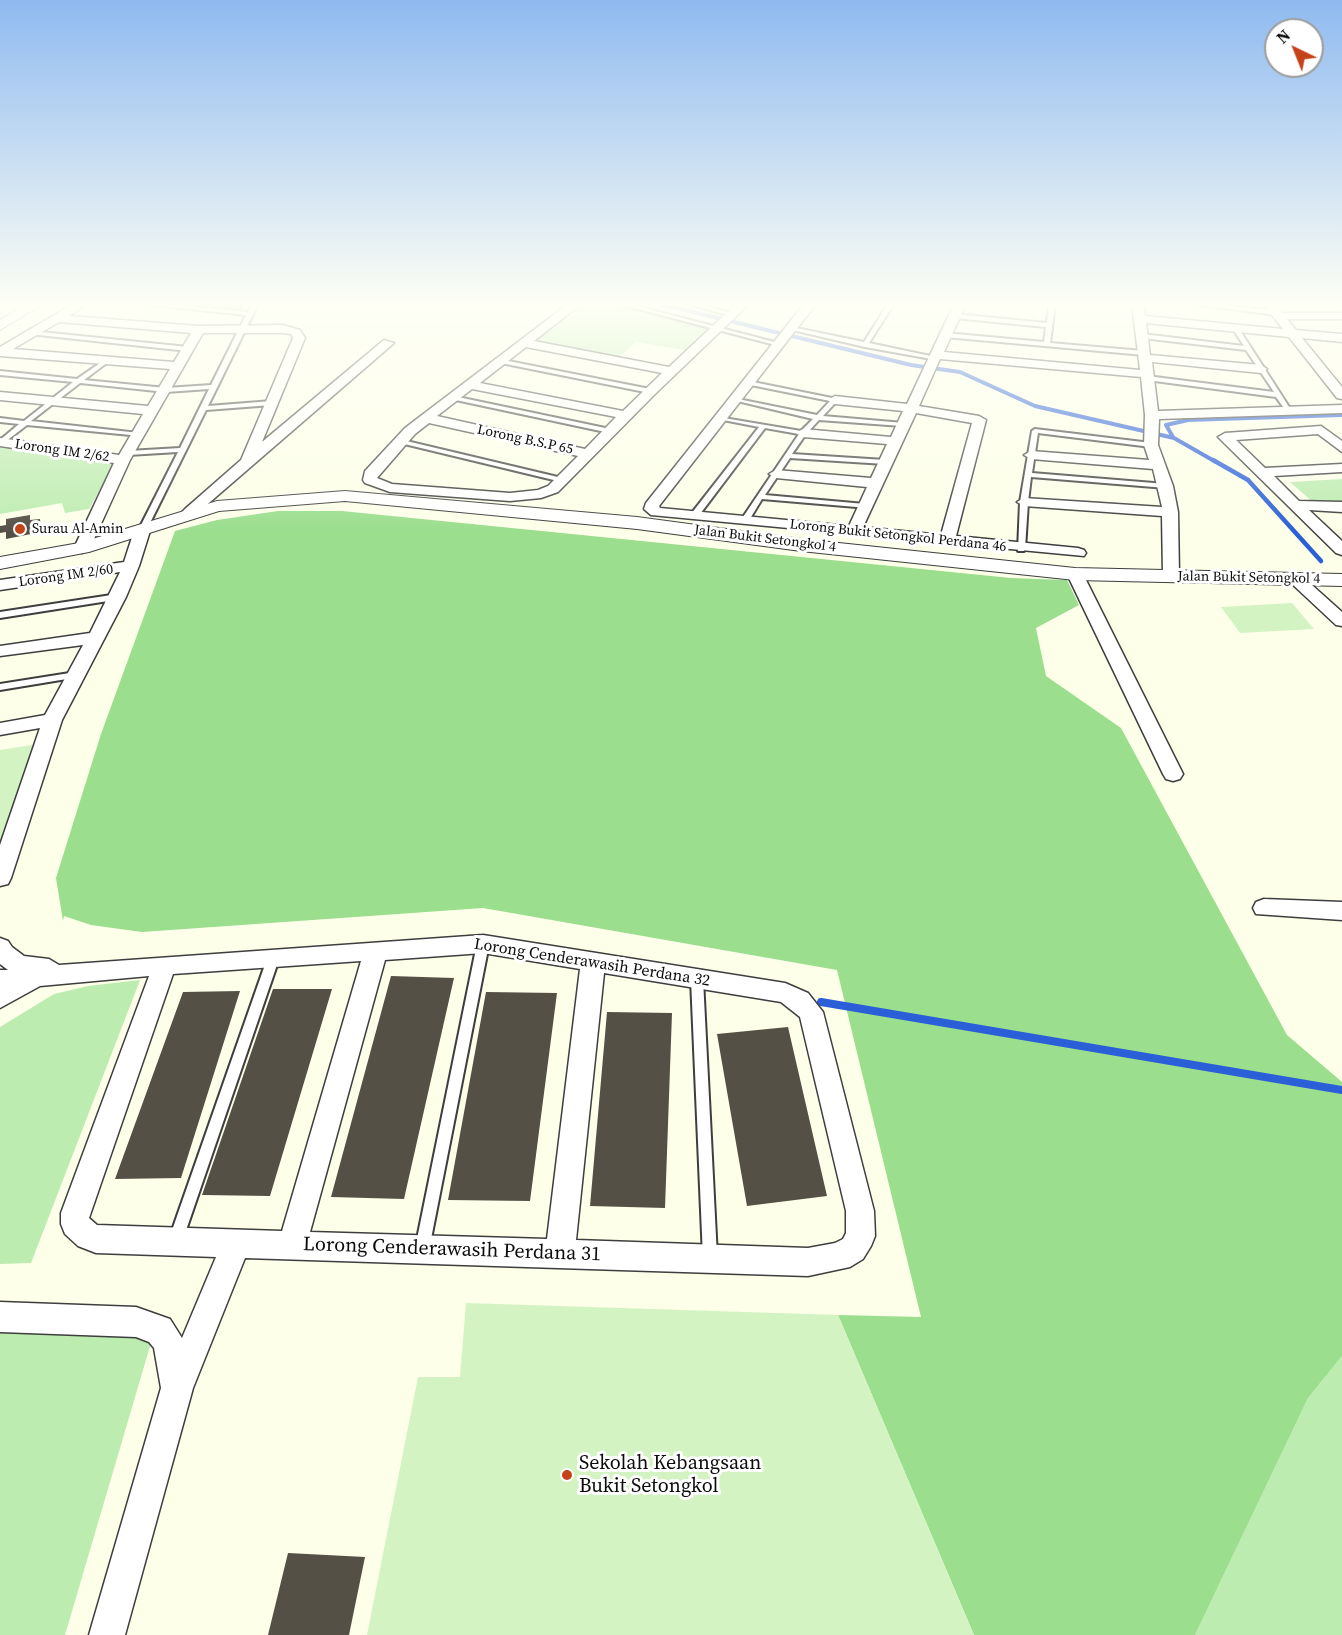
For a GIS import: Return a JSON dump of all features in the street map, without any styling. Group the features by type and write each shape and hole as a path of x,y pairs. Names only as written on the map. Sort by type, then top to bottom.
{"street":[{"path":"82,548 126,456 170,380"},
{"path":"247,462 282,380"},
{"path":"190,512 344,380"},
{"path":"475,380 398,441 370,474 370,480 390,488 510,496 541,494 558,485 662,380"},
{"path":"720,418 750,380"},
{"path":"854,531 902,424 925,380"},
{"path":"1148,380 1152,415 1151,440 1166,486 1170,512 1171,576"},
{"path":"470,385 625,416"},
{"path":"0,396 154,411"},
{"path":"835,400 910,408 979,420 947,540"},
{"path":"1152,415 1342,409"},
{"name":"Lorong B.S.P 65","path":"427,418 588,454"},
{"name":"Lorong Bukit Setongkol Perdana 46","path":"720,418 651,506 656,512 1078,553"},
{"path":"1342,448 1321,430 1225,436 1336,539 1342,550"},
{"path":"803,433 895,441"},
{"name":"Lorong IM 2/62","path":"1,443 126,456"},
{"path":"1031,455 1158,465"},
{"path":"1264,472 1342,468"},
{"path":"776,474 876,483"},
{"name":"Jalan Bukit Setongkol 4","path":"0,563 82,548 142,531 190,512 217,506 291,498 345,496 637,523 801,545 1075,574 1342,580"},
{"path":"1024,502 1170,512"},
{"path":"1297,505 1342,507"},
{"path":"0,878 52,720 118,597 142,531"},
{"path":"1021,549 1022,569"},
{"name":"Lorong IM 2/60","path":"0,585 131,566"},
{"path":"1075,574 1173,774"},
{"path":"1297,580 1342,621"},
{"path":"0,651 94,639"},
{"path":"0,729 52,720"},
{"path":"1264,908 1342,911"},
{"name":"Lorong Cenderawasih Perdana 32","path":"0,980 124,968 483,944 785,993 799,1000 811,1012 862,1226 861,1236 853,1249 840,1257 808,1262"},
{"path":"0,947 4,954 16,963 29,968 124,968"},
{"path":"292,1245 376,951"},
{"path":"560,1254 593,962"},
{"name":"Lorong Cenderawasih Perdana 31","path":"164,967 75,1213 78,1229 96,1239 808,1262"},
{"path":"0,998 39,978"},
{"path":"107,1635 177,1389 236,1243"},
{"path":"0,1317 136,1322 159,1330 168,1342 177,1389"}],"lane":[{"path":"71,380 166,390 212,387"},
{"path":"142,531 216,380"},
{"path":"596,380 650,391"},
{"path":"1177,380 1278,395"},
{"path":"1268,380 1288,410"},
{"path":"1,443 24,422 78,381"},
{"path":"745,520 803,433 835,400 748,383"},
{"path":"453,398 610,431"},
{"path":"735,399 820,418 902,424"},
{"path":"203,408 272,404"},
{"path":"720,418 803,433"},
{"path":"0,420 139,435"},
{"path":"694,516 762,427"},
{"path":"1021,549 1024,502 1035,431 1151,440"},
{"path":"398,441 558,485"},
{"path":"126,456 180,450"},
{"path":"788,456 885,462"},
{"path":"1028,475 1166,486"},
{"path":"760,497 865,506"},
{"path":"0,615 118,597"},
{"path":"0,687 76,675"},
{"path":"422,1250 483,944"},
{"path":"175,1241 273,959"},
{"path":"697,979 710,1259"}],"green space":[{"path":"0,447 116,461 89,509 65,513 62,503 0,514"},
{"path":"1342,479 1342,505 1315,504 1290,482"},
{"path":"278,511 342,511 1011,578 1067,580 1079,605 1036,628 1046,676 1121,728 1287,1035 1342,1082 1342,1356 1308,1398 1195,1635 974,1635 838,1315 921,1317 837,970 483,908 142,932 91,925 64,916 63,921 56,878 101,734 175,531 217,520"},
{"path":"1292,603 1314,629 1240,633 1221,607"},
{"path":"44,743 0,855 0,750"},
{"path":"140,980 31,1263 0,1264 0,1027 54,994 88,986"},
{"name":"Sekolah Kebangsaan Bukit Setongkol","path":"466,1303 838,1315 974,1635 367,1635 418,1377 460,1377"},
{"path":"0,1327 153,1336 65,1635 0,1635"},
{"path":"1342,1356 1342,1635 1195,1635 1308,1398"}],"building":[{"name":"Surau Al-Amin","path":"30,515 30,520 40,519 41,532 6,539 6,532 0,533 0,526 6,525 6,519"},
{"path":"391,976 454,978 404,1199 331,1197"},
{"path":"273,989 332,989 270,1196 202,1195"},
{"path":"240,991 181,1178 115,1179 183,992"},
{"path":"486,992 557,993 530,1201 448,1200"},
{"path":"607,1012 672,1013 665,1208 590,1206"},
{"path":"788,1027 827,1196 747,1206 717,1034"},
{"path":"288,1553 365,1557 349,1635 268,1635"}],"waterway":[{"path":"978,380 1035,406 1174,438 1216,462"},
{"path":"1173,437 1166,425 1188,420 1342,415"},
{"path":"1213,460 1248,480 1321,561"},
{"path":"821,1002 1342,1090"}],"place":[{"name":"Surau Al-Amin","path":"20,529"},
{"name":"Sekolah Kebangsaan Bukit Setongkol","path":"567,1475"}]}
